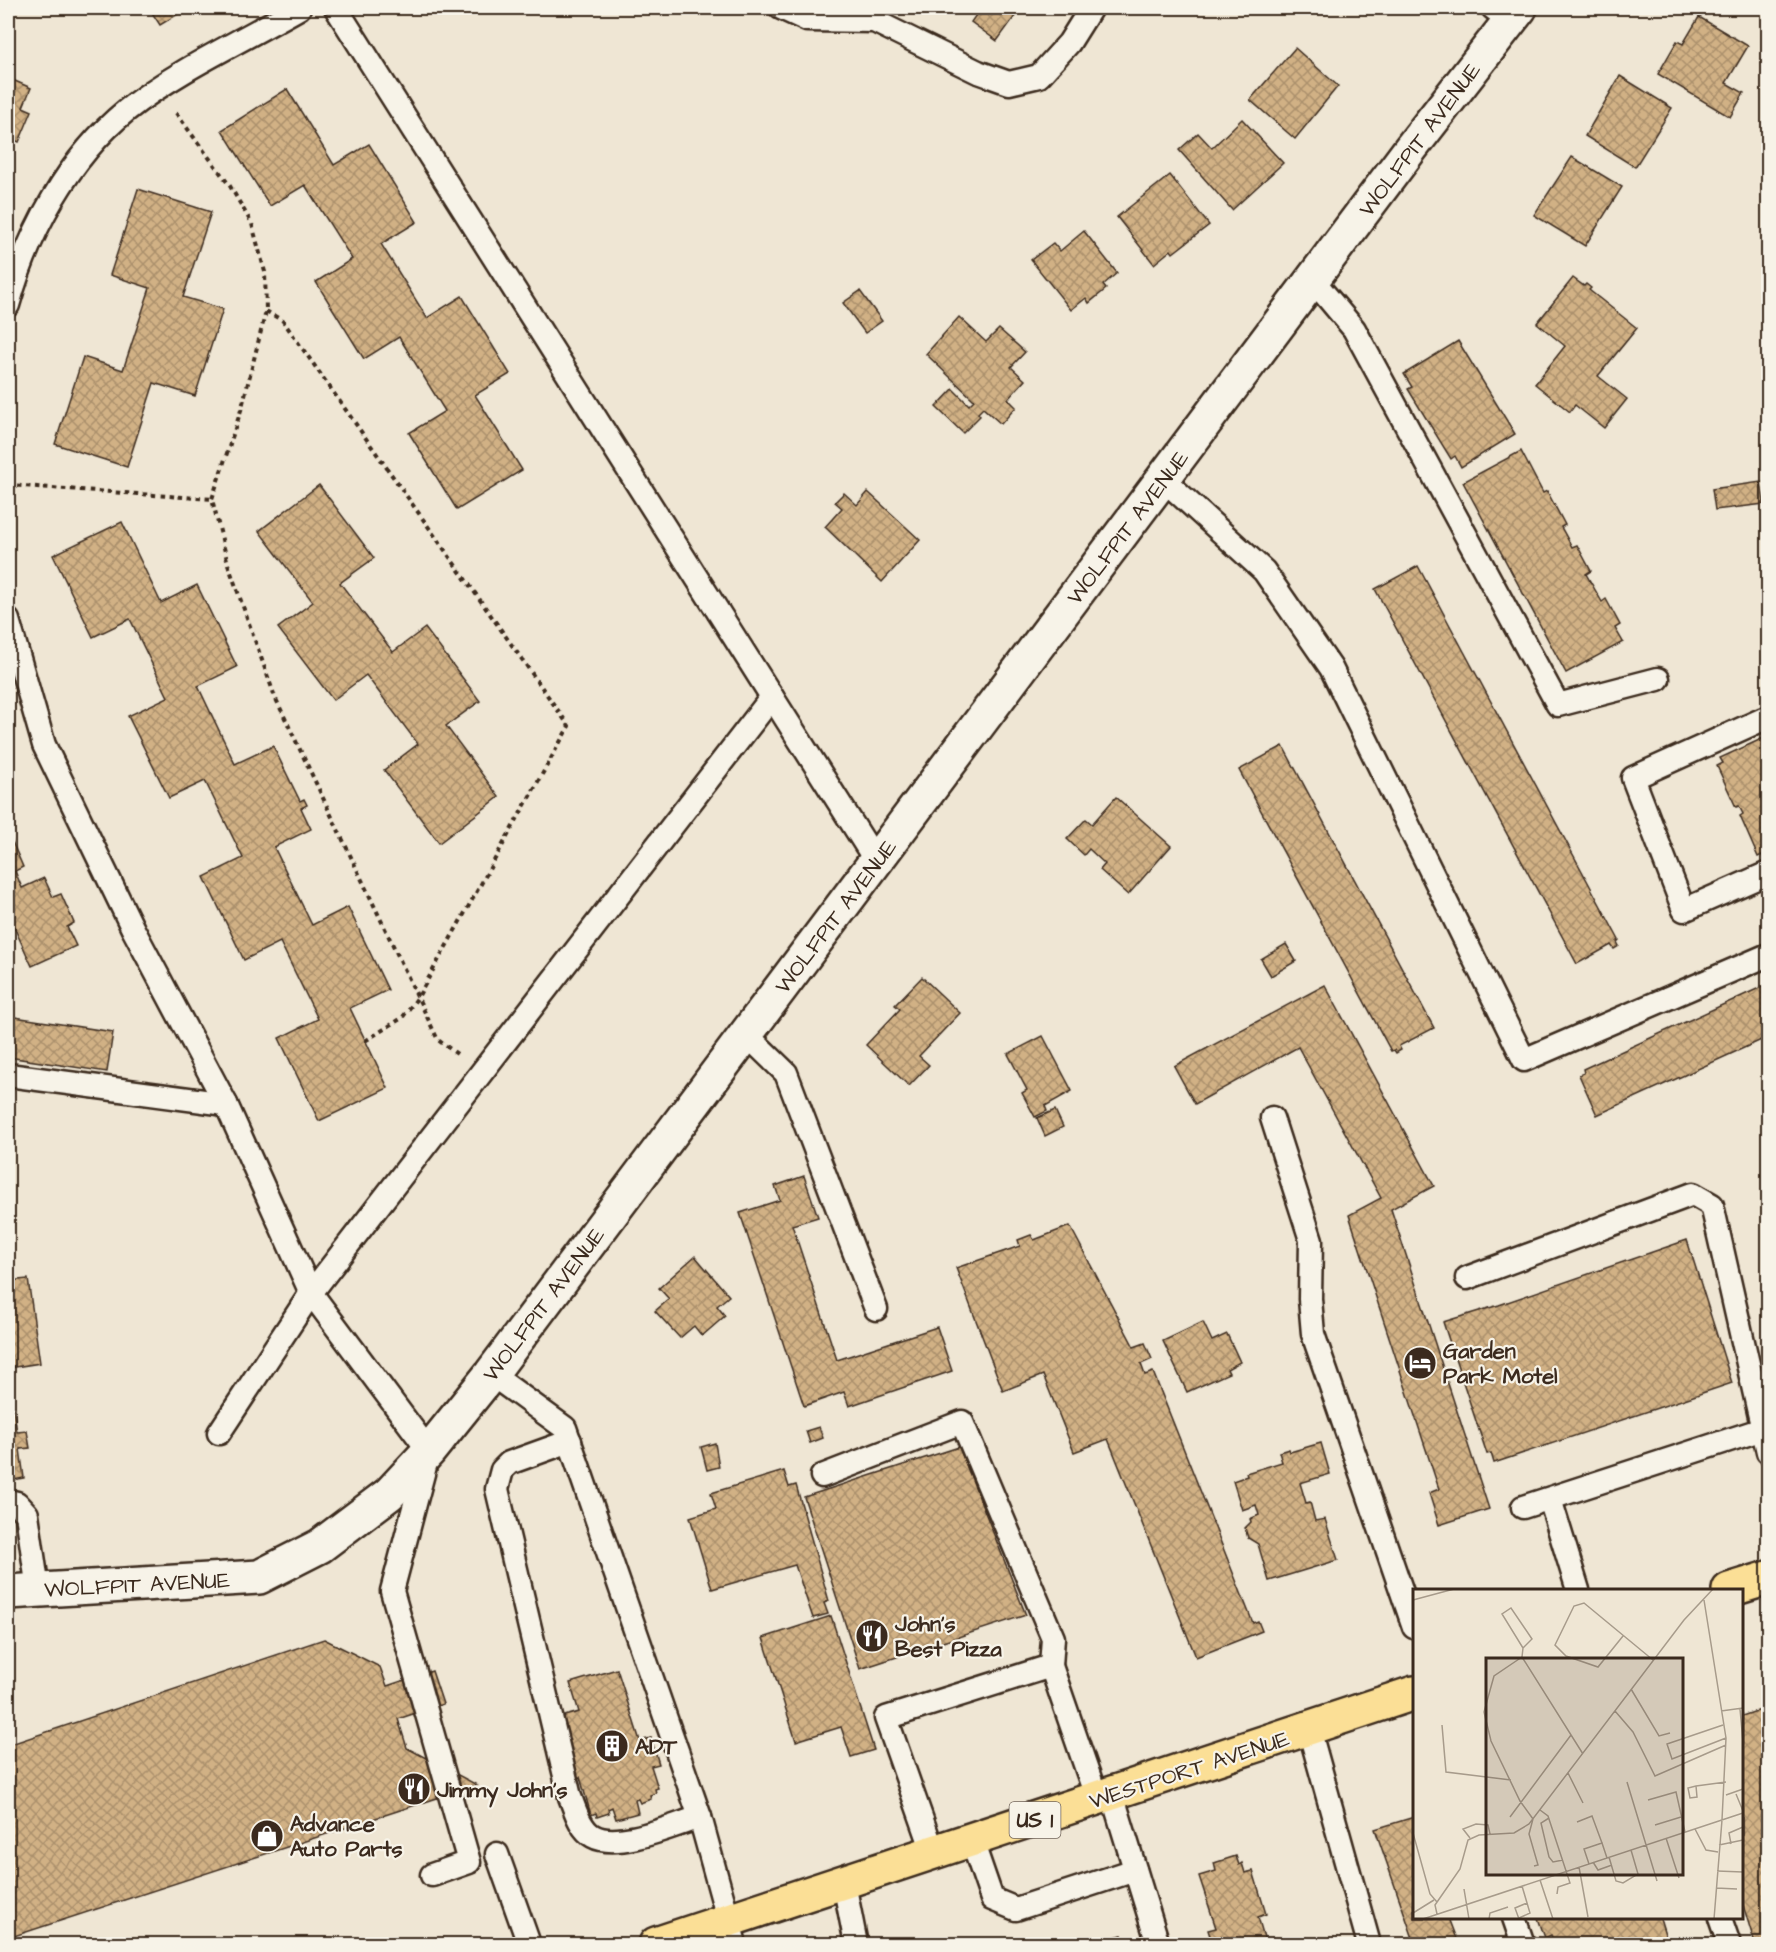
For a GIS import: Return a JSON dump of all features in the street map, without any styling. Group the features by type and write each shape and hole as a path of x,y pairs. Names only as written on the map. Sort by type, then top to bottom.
{"main road":[{"path":"1732,1589 1768,1578"},
{"name":"WESTPORT AVENUE","path":"656,1944 732,1932 844,1883 1413,1693"}],"street":[{"name":"WOLFPIT AVENUE","path":"23,1591 259,1577 320,1546 388,1494 429,1451 491,1374 1163,479 1507,12"}],"lane":[{"path":"8,305 14,282 43,219 73,165 127,111 158,89 299,8"},
{"path":"336,8 876,861"},
{"path":"781,8 807,20 874,21 978,72 1009,83 1039,76 1070,43 1091,8"},
{"path":"1312,279 1354,329 1558,705 1658,680"},
{"path":"1163,479 1264,571 1331,668 1524,1060 1768,955"},
{"path":"8,620 44,745 133,929 226,1104 311,1293 429,1451 392,1591 470,1862 432,1875"},
{"path":"219,1433 311,1293 772,697"},
{"path":"1768,717 1633,778 1684,910 1768,873"},
{"path":"746,1034 786,1072 876,1309"},
{"path":"8,1076 226,1104"},
{"path":"1272,1118 1311,1240 1310,1299 1313,1334 1413,1624"},
{"path":"1467,1278 1694,1194 1712,1205 1768,1452"},
{"path":"491,1374 565,1428 700,1816 732,1932"},
{"path":"822,1476 962,1422 1053,1638 1050,1666 1135,1870 1158,1944"},
{"path":"1523,1507 1763,1429"},
{"path":"570,1441 509,1463 502,1470 497,1490 570,1797 582,1825 592,1836 605,1840 631,1838 700,1816"},
{"path":"1550,1499 1578,1589"},
{"path":"8,1501 17,1503 27,1514 23,1591"},
{"path":"934,1854 886,1718 1050,1666"},
{"path":"1309,1729 1369,1944"},
{"path":"972,1841 992,1899 1016,1909 1135,1870"},
{"path":"497,1854 529,1944"},
{"path":"844,1883 856,1944"},
{"path":"1515,1919 1523,1944"},
{"path":"1721,1919 1729,1944"}],"path":[{"path":"158,89 230,186 252,224 265,272 266,311 242,407 212,499 228,564 275,697 438,1040 482,1072"},
{"path":"266,311 283,321 569,726 417,997 402,1018 365,1041"},
{"path":"8,485 212,499"}],"building":[{"path":"149,8 188,8 160,25"},
{"path":"966,8 1021,8 997,41 971,22 976,15"},
{"path":"1699,17 1748,46 1726,83 1744,93 1730,117 1658,74 1677,41 1683,44"},
{"path":"1295,48 1338,86 1295,139 1250,100"},
{"path":"1620,76 1672,108 1635,167 1585,136"},
{"path":"8,78 31,88 23,107 32,111 19,142 10,138 8,144"},
{"path":"287,89 334,165 369,144 417,222 381,244 427,318 462,296 510,374 475,395 522,470 457,510 409,433 445,411 399,337 364,359 316,282 352,259 305,185 270,206 222,130"},
{"path":"1242,119 1283,163 1232,210 1179,150 1198,133 1212,148"},
{"path":"1572,157 1622,187 1585,246 1534,215"},
{"path":"1170,175 1209,225 1173,253 1171,250 1154,264 1117,217"},
{"path":"138,189 211,212 183,297 223,309 195,396 154,383 127,467 55,444 83,357 123,370 150,288 110,275"},
{"path":"1084,231 1117,273 1103,285 1106,289 1089,303 1086,298 1071,310 1031,260 1053,243 1060,251"},
{"path":"1573,278 1584,286 1586,284 1591,288 1589,290 1637,328 1598,376 1627,399 1604,428 1575,405 1570,412 1535,384 1565,346 1537,323"},
{"path":"860,291 882,321 865,333 843,303"},
{"path":"959,317 986,342 999,329 1025,352 1011,367 1025,380 1008,399 1016,407 1001,424 983,408 978,413 980,416 963,433 936,407 953,389 969,405 974,400 926,354"},
{"path":"1458,341 1515,434 1461,467 1455,456 1451,459 1408,389 1412,387 1404,374"},
{"path":"1521,451 1543,493 1547,491 1565,525 1561,527 1572,547 1577,545 1591,571 1586,574 1602,602 1606,599 1620,625 1615,628 1623,642 1566,673 1463,482"},
{"path":"1761,482 1764,504 1715,510 1712,489"},
{"path":"319,485 374,558 340,583 393,652 425,628 480,701 446,726 499,797 439,843 384,770 418,744 366,675 333,700 278,628 313,602 259,531"},
{"path":"868,492 920,540 882,582 825,527 842,508 835,502 844,493 857,505"},
{"path":"122,522 161,603 197,585 237,667 198,686 235,764 273,746 300,801 304,799 307,805 301,808 311,829 274,847 312,925 348,907 388,990 350,1008 388,1088 319,1121 279,1038 318,1019 280,942 244,960 204,877 243,858 205,781 169,798 128,716 168,697 130,619 93,637 53,555"},
{"path":"1418,566 1619,940 1617,942 1619,946 1614,949 1611,945 1577,964 1375,589"},
{"path":"1768,736 1768,858 1764,860 1762,855 1758,857 1740,816 1743,814 1739,806 1736,807 1717,766 1723,763 1720,758"},
{"path":"1283,746 1434,1028 1399,1046 1401,1050 1396,1053 1394,1050 1391,1051 1239,770"},
{"path":"1116,797 1171,846 1128,895 1100,870 1105,864 1089,849 1084,855 1067,839 1086,819 1092,824"},
{"path":"10,837 23,867 15,871 22,888 44,878 53,897 61,894 74,923 67,927 76,946 32,966 8,914 8,838"},
{"path":"1286,944 1296,961 1271,976 1261,959"},
{"path":"922,977 960,1013 919,1056 929,1065 909,1086 866,1045 900,1009 895,1005"},
{"path":"1768,984 1768,1037 1597,1115 1579,1075 1584,1073 1583,1069"},
{"name":"Garden Park Motel","path":"1325,985 1434,1186 1391,1209 1489,1509 1439,1525 1429,1493 1439,1489 1349,1215 1381,1198 1298,1047 1195,1104 1174,1066"},
{"path":"8,1016 113,1032 107,1072 8,1057"},
{"path":"1043,1036 1072,1091 1045,1106 1047,1111 1035,1117 1022,1093 1027,1090 1008,1054"},
{"path":"1055,1110 1063,1127 1045,1136 1037,1118"},
{"path":"804,1176 818,1217 792,1225 837,1360 937,1327 952,1371 849,1406 844,1392 804,1406 740,1213 780,1200 775,1186"},
{"path":"1070,1226 1134,1347 1145,1343 1152,1359 1141,1364 1145,1375 1153,1372 1253,1623 1258,1621 1262,1631 1196,1657 1108,1439 1074,1452 1043,1375 1003,1391 956,1268 1020,1246 1018,1240 1031,1235 1034,1240"},
{"path":"1687,1240 1732,1383 1494,1463 1491,1453 1487,1454 1443,1322"},
{"path":"695,1256 729,1296 717,1306 725,1316 702,1336 694,1326 680,1338 655,1311 669,1299 659,1288"},
{"path":"28,1279 40,1363 8,1368 8,1281"},
{"path":"1203,1322 1212,1341 1227,1334 1240,1362 1227,1369 1229,1373 1187,1392 1163,1341"},
{"path":"13,1407 17,1432 27,1431 30,1448 20,1449 24,1478 8,1481 8,1408"},
{"path":"819,1427 823,1438 810,1443 806,1431"},
{"path":"715,1443 719,1467 707,1470 701,1447"},
{"path":"1321,1443 1330,1474 1300,1483 1306,1503 1310,1502 1315,1521 1325,1519 1338,1560 1269,1581 1258,1544 1248,1538 1245,1528 1251,1522 1250,1519 1259,1515 1256,1505 1242,1510 1233,1481 1247,1476 1246,1473 1282,1462 1279,1452 1289,1449 1290,1452"},
{"path":"959,1447 1026,1615 860,1669 804,1497"},
{"path":"784,1471 789,1487 796,1485 829,1601 824,1603 828,1614 813,1618 795,1565 712,1589 690,1517 716,1509 711,1493"},
{"path":"831,1616 874,1750 851,1757 841,1727 796,1741 763,1638"},
{"path":"324,1639 380,1667 387,1686 432,1671 443,1704 398,1719 407,1748 477,1785 8,1938 8,1745"},
{"name":"ADT","path":"617,1669 640,1741 651,1738 659,1764 651,1766 658,1788 655,1789 656,1793 650,1795 651,1799 640,1803 638,1799 635,1800 638,1813 616,1819 612,1807 608,1809 609,1813 597,1817 596,1813 591,1815 580,1777 577,1778 561,1717 579,1712 570,1683"},
{"path":"1768,1707 1768,1944 1755,1944 1743,1905 1743,1716"},
{"path":"1413,1817 1413,1919 1448,1919 1458,1944 1415,1944 1375,1829"},
{"path":"1236,1856 1239,1865 1242,1863 1245,1873 1253,1871 1266,1914 1258,1917 1266,1944 1221,1944 1219,1940 1212,1942 1208,1930 1216,1928 1199,1876 1216,1871 1214,1863"},
{"path":"1538,1919 1660,1919 1668,1944 1554,1944 1551,1935 1545,1938"},
{"path":"1122,1935 1124,1944 1089,1944"}],"place":[{"name":"Garden Park Motel","path":"1420,1363"},
{"name":"John's Best Pizza","path":"872,1636"},
{"name":"ADT","path":"612,1746"},
{"name":"Jimmy John's","path":"414,1789"},
{"name":"Advance Auto Parts","path":"267,1836"}]}
